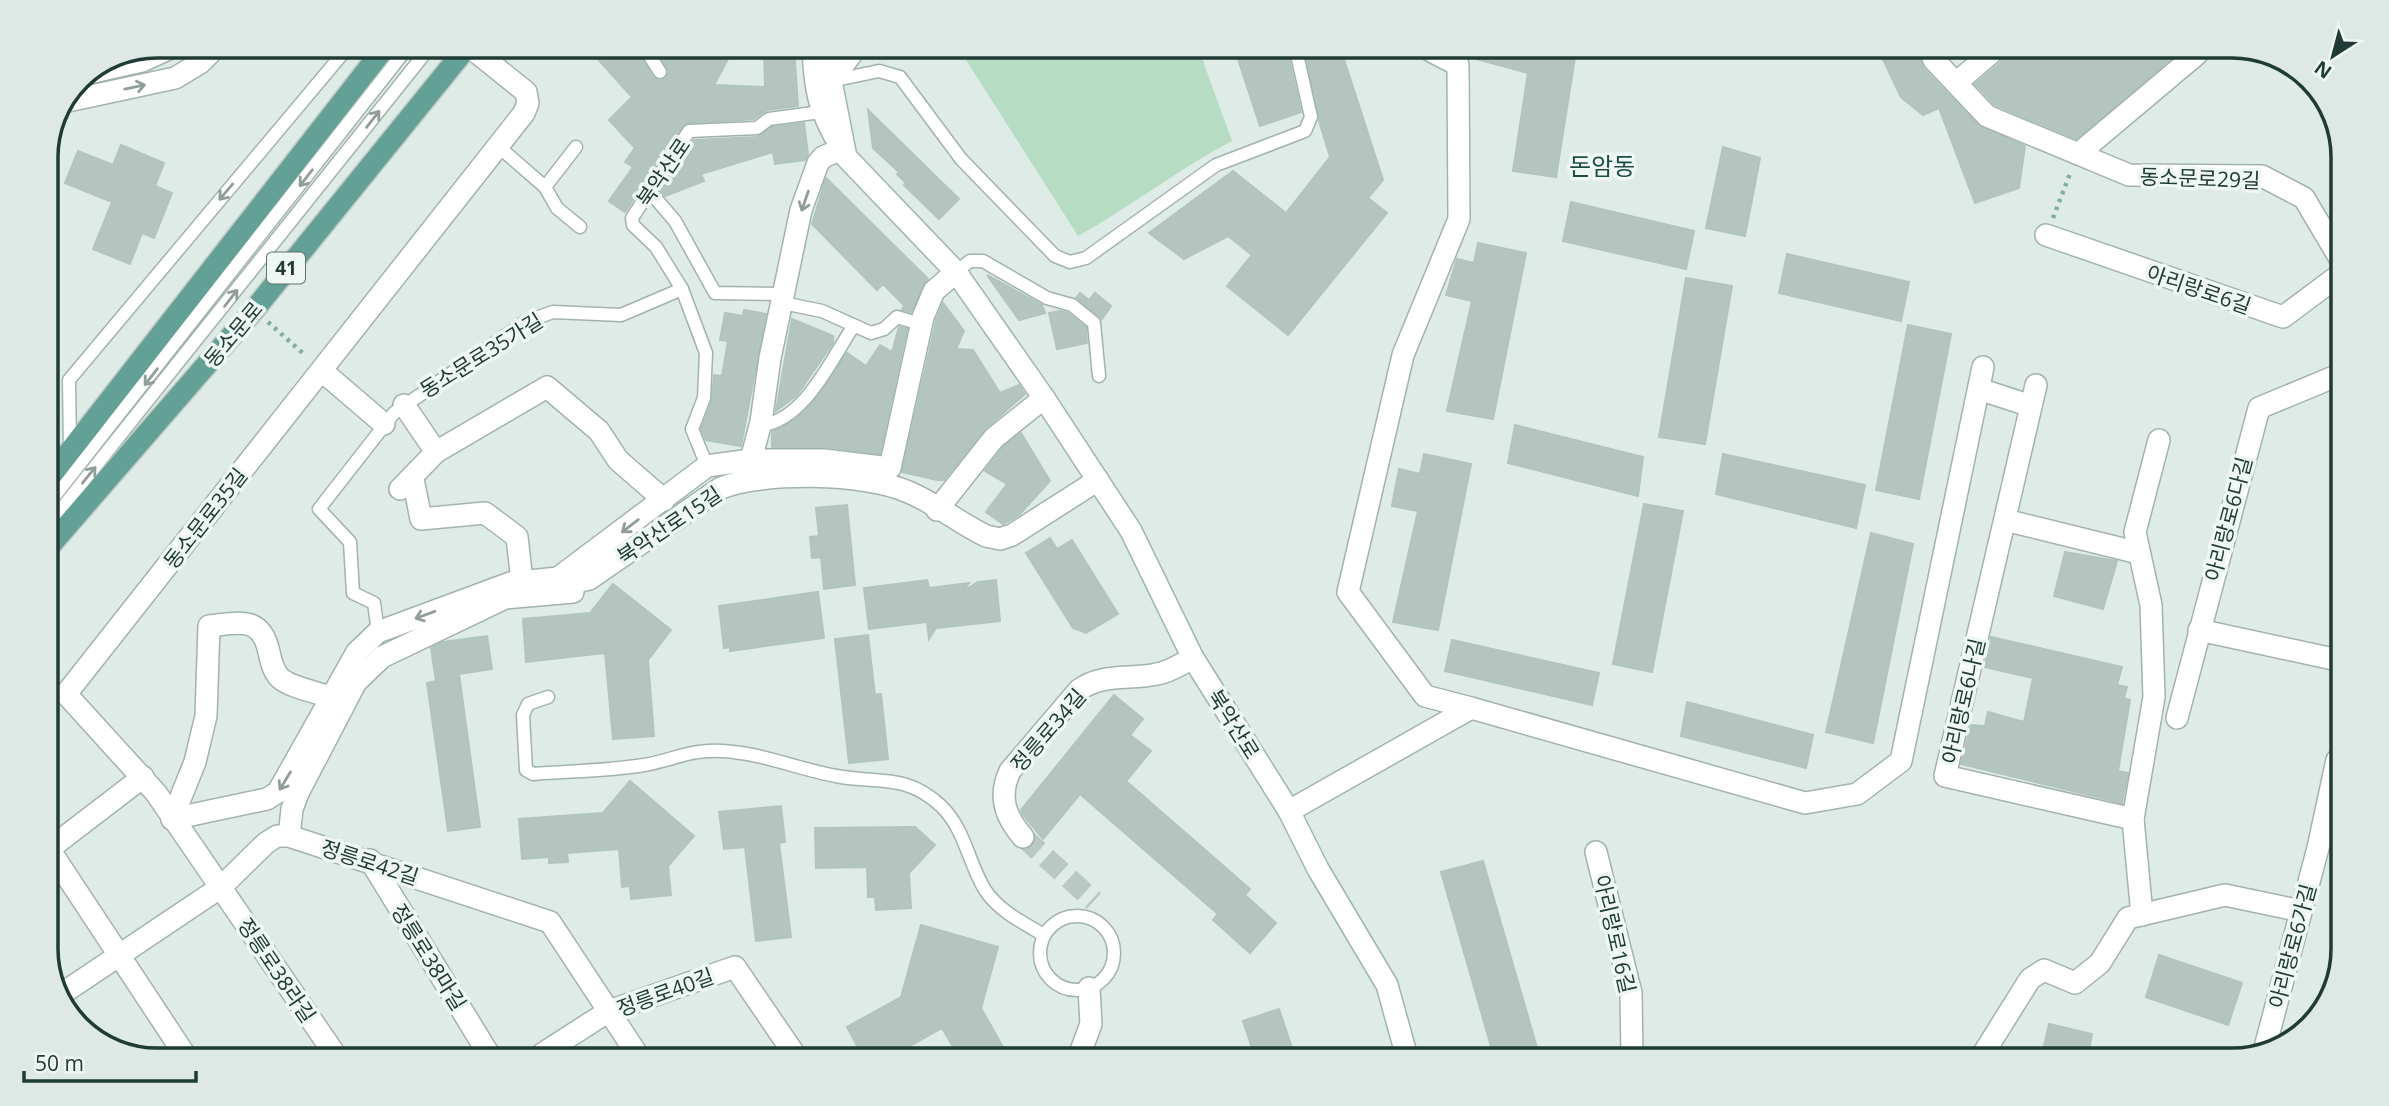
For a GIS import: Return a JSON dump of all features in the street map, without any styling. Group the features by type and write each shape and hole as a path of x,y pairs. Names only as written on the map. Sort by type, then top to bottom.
{"main road":[{"path":"58,471 80,452 132,372 377,58"},
{"name":"동소문로","path":"58,536 254,310 460,58"},
{"path":"58,467 80,452"}],"street":[{"path":"76,99 175,78 205,58"},
{"name":"동소문로35길","path":"221,887 143,776 66,694 499,147 527,108 528,96 482,58"},
{"path":"746,481 760,426 770,358 801,210 823,157 842,149 821,112 814,84 823,58"},
{"name":"북악산로","path":"827,58 842,149 858,172 956,272 1044,398 1131,531 1193,658 1289,811 1318,869 1387,985 1404,1048"},
{"path":"831,81 848,58"},
{"path":"1444,58 1458,65 1459,219 1403,355 1348,592 1425,695 1805,803 1857,794 1901,761 1983,367"},
{"name":"동소문로29길","path":"1933,58 1987,116 2129,175 2262,176 2304,198 2331,243"},
{"path":"1956,83 1985,58"},
{"path":"2078,154 2192,58"},
{"path":"115,67 146,59"},
{"name":"아리랑로6길","path":"2046,235 2283,317 2331,281"},
{"path":"750,460 824,460 890,468 920,324 934,291 956,272"},
{"path":"322,371 384,424"},
{"name":"아리랑로6다길","path":"2177,718 2259,408 2331,378"},
{"name":"아리랑로6나길","path":"2036,385 1945,776 2133,819"},
{"name":"북악산로15길","path":"436,452 547,387 599,431 618,460 664,500"},
{"path":"1979,389 2031,406"},
{"path":"937,510 994,438 1044,398"},
{"name":"동소문로35가길","path":"404,405 436,452"},
{"path":"2142,915 2133,819 2154,697 2151,606 2135,532 2159,440"},
{"path":"436,452 407,484 421,519 485,513 517,537 522,581"},
{"name":"북악산로15길","path":"548,580 558,578 578,566 707,466 750,460"},
{"name":"북악산로15길","path":"172,819 275,795 357,652 378,632 522,581 576,582 589,579 721,488 746,481 840,477 904,490 986,536 999,539 1012,535 1098,480"},
{"path":"2005,520 2139,553"},
{"path":"67,990 221,887 266,842 277,836 289,836 292,809 298,793 356,682 373,664 392,651 506,598 586,591 602,580 624,556"},
{"path":"172,819 195,762 206,716 209,626 242,622 258,627 266,639 271,663 281,678 332,698"},
{"path":"2199,630 2331,658"},
{"name":"정릉로34길","path":"1023,837 1010,821 1005,807 1004,783 1010,771 1079,690 1090,682 1103,679 1161,674 1193,658"},
{"path":"1289,811 1471,708"},
{"path":"58,842 143,776"},
{"name":"아리랑로6가길","path":"2266,1042 2301,911 2327,849 2331,813"},
{"name":"정릉로42길","path":"289,836 370,860 550,922 633,1048"},
{"name":"아리랑로16길","path":"1596,852 1631,993 1632,1048"},
{"name":"정릉로38마길","path":"370,860 485,1048"},
{"path":"58,863 180,1048"},
{"name":"정릉로38라길","path":"221,887 331,1048"},
{"path":"1987,1048 2030,979 2043,970 2075,983 2099,963 2128,918 2225,895 2301,911"},
{"name":"정릉로40길","path":"551,1048 609,1011 735,968 790,1048"},
{"path":"1082,1048 1091,1024 1089,988"}],"lane":[{"path":"80,452 67,393 69,380 339,58"},
{"path":"58,488 80,452 198,317 399,58"},
{"path":"58,513 421,58"},
{"path":"651,58 660,72"},
{"path":"831,81 879,71 900,77 961,159 1055,256 1070,262 1086,258 1216,165 1305,131 1312,122 1298,58"},
{"name":"북악산로","path":"682,289 656,247 631,220 690,131 757,128 769,118 821,112"},
{"path":"499,147 545,187 558,208 580,227"},
{"path":"545,187 576,147"},
{"path":"650,192 675,221 698,258 710,288 717,294 783,299 822,311 864,332 877,332 897,317 920,324"},
{"path":"956,272 970,261 983,261 1047,298 1068,304 1084,314 1094,323 1099,376"},
{"path":"682,289 707,362 704,398 692,429 707,466"},
{"name":"동소문로35가길","path":"378,632 374,603 353,593 350,542 319,509 384,424 404,405 542,314 621,315 682,289"},
{"path":"132,372 198,317"},
{"path":"760,426 780,421 802,401 853,327"},
{"path":"548,697 528,704 523,715 526,770 533,774 645,765 691,751 724,751 775,759 839,777 894,780 914,786 942,807 954,822 964,838 976,874 995,902 1044,935"},
{"path":"1074,915 1098,922 1108,931 1114,955 1105,978 1089,988 1071,990 1050,979 1040,958 1044,935 1051,925 1074,915"}],"path":[{"path":"2046,235 2078,154"},
{"path":"254,310 322,371"}],"green space":[{"path":"965,58 1202,58 1232,141 1078,236"}],"building":[{"path":"597,58 642,58 653,77 660,81 665,79 669,71 661,58 729,58 714,85 765,87 764,58 795,58 798,106 767,110 754,119 684,124 625,212 609,201 633,167 625,162 635,148 609,120 632,97"},
{"path":"1238,58 1289,58 1301,112 1260,126"},
{"path":"1307,58 1344,58 1383,180 1368,198 1387,213 1288,335 1227,286 1252,255 1228,236 1184,259 1149,233 1233,171 1286,213 1330,157 1319,121"},
{"path":"1473,58 1575,58 1556,177 1513,171 1528,73"},
{"path":"1882,58 1920,58 1924,69 1978,125 2025,146 2019,188 1975,203 1939,108 1923,115 1901,97"},
{"path":"2002,58 2172,58 2076,139 1995,105 1975,84 2000,63"},
{"path":"868,110 959,199 939,219 904,185 906,183 897,174 899,172 873,148"},
{"path":"804,123 808,154 805,160 775,164 773,152 701,174 704,181 665,196 660,191 694,140 757,137 772,127"},
{"path":"121,145 164,163 155,186 172,193 154,238 142,233 130,264 93,249 112,202 65,183 78,151 113,165"},
{"path":"1723,147 1760,158 1745,236 1706,228"},
{"path":"826,178 928,279 911,312 902,310 904,305 883,284 877,290 812,224"},
{"path":"1571,202 1694,231 1686,269 1563,241"},
{"path":"1478,243 1526,253 1493,419 1447,411 1472,301 1446,295 1457,259 1474,263"},
{"path":"1787,254 1909,282 1901,321 1779,293"},
{"path":"987,275 1042,305 1045,313 1019,320"},
{"path":"1686,278 1732,286 1705,444 1659,437"},
{"path":"1080,293 1089,300 1095,293 1111,306 1102,319 1076,298"},
{"path":"943,303 964,331 956,349 973,350 1000,393 1019,385 1025,394 984,430 944,480 937,480 902,472 936,321"},
{"path":"744,310 766,314 741,446 706,440 701,429 712,401 714,375 722,376 728,341 720,340 725,313 743,316"},
{"path":"1049,313 1068,313 1086,327 1087,343 1057,349"},
{"path":"792,319 833,336 833,343 797,395 776,411"},
{"path":"1908,325 1951,334 1919,499 1876,490"},
{"path":"899,327 907,329 880,454 825,447 772,447 772,432 795,420 809,407 847,353 866,366 880,345 892,352"},
{"path":"1515,425 1643,457 1638,496 1508,463"},
{"path":"1021,433 1050,481 1019,515 1003,524 986,512 1007,484 985,471 1003,447"},
{"path":"1424,454 1471,464 1438,630 1393,622 1418,511 1392,506 1399,469 1420,474"},
{"path":"1723,454 1865,485 1856,528 1716,494"},
{"path":"1644,504 1683,511 1652,672 1613,664"},
{"path":"847,505 855,585 824,589 821,557 812,558 810,537 819,536 816,508"},
{"path":"1871,533 1913,544 1873,743 1826,732"},
{"path":"1050,538 1057,549 1072,540 1118,614 1086,633 1073,628 1026,553"},
{"path":"2065,552 2117,561 2103,609 2054,596"},
{"path":"927,580 929,588 969,583 963,591 978,582 996,580 1000,621 936,628 929,639 927,622 869,629 864,588"},
{"path":"613,584 671,630 648,660 654,736 613,739 605,653 526,662 523,619 590,613"},
{"path":"818,592 824,638 730,651 730,647 724,648 719,606"},
{"path":"868,635 875,695 881,694 888,759 849,763 835,639"},
{"path":"487,636 492,669 459,674 480,827 448,831 427,683 436,681 431,648 443,642"},
{"path":"1991,637 2122,667 2117,685 2127,687 2124,698 2130,700 2118,771 2128,773 2122,803 1961,764 1971,725 1985,726 1988,712 2024,722 2033,678 1984,667"},
{"path":"1452,640 1599,673 1592,705 1445,671"},
{"path":"1114,695 1143,719 1130,735 1151,751 1126,781 1250,889 1245,895 1276,923 1250,953 1213,920 1218,914 1080,794 1043,839 1023,815 1021,810"},
{"path":"1687,702 1813,735 1806,768 1681,736"},
{"path":"630,781 694,836 668,866 671,895 631,899 630,886 622,887 619,849 567,853 568,862 549,863 549,857 522,859 519,819 603,813"},
{"path":"781,806 785,842 779,843 791,937 756,941 745,847 724,849 719,812"},
{"path":"915,827 935,845 909,873 911,908 876,910 875,897 868,897 867,867 816,868 815,828"},
{"path":"1483,861 1537,1048 1491,1048 1441,872"},
{"path":"921,925 998,947 981,1008 1004,1048 954,1048 942,1028 906,1048 858,1048 847,1027 901,997"},
{"path":"2159,955 2242,983 2228,1025 2146,997"},
{"path":"1279,1009 1292,1048 1252,1048 1243,1021"},
{"path":"2049,1024 2092,1034 2089,1048 2044,1048"}],"tunnel":[{"path":"1023,837 1094,901"}],"district":[{"name":"돈암동","path":"1602,165"}]}
